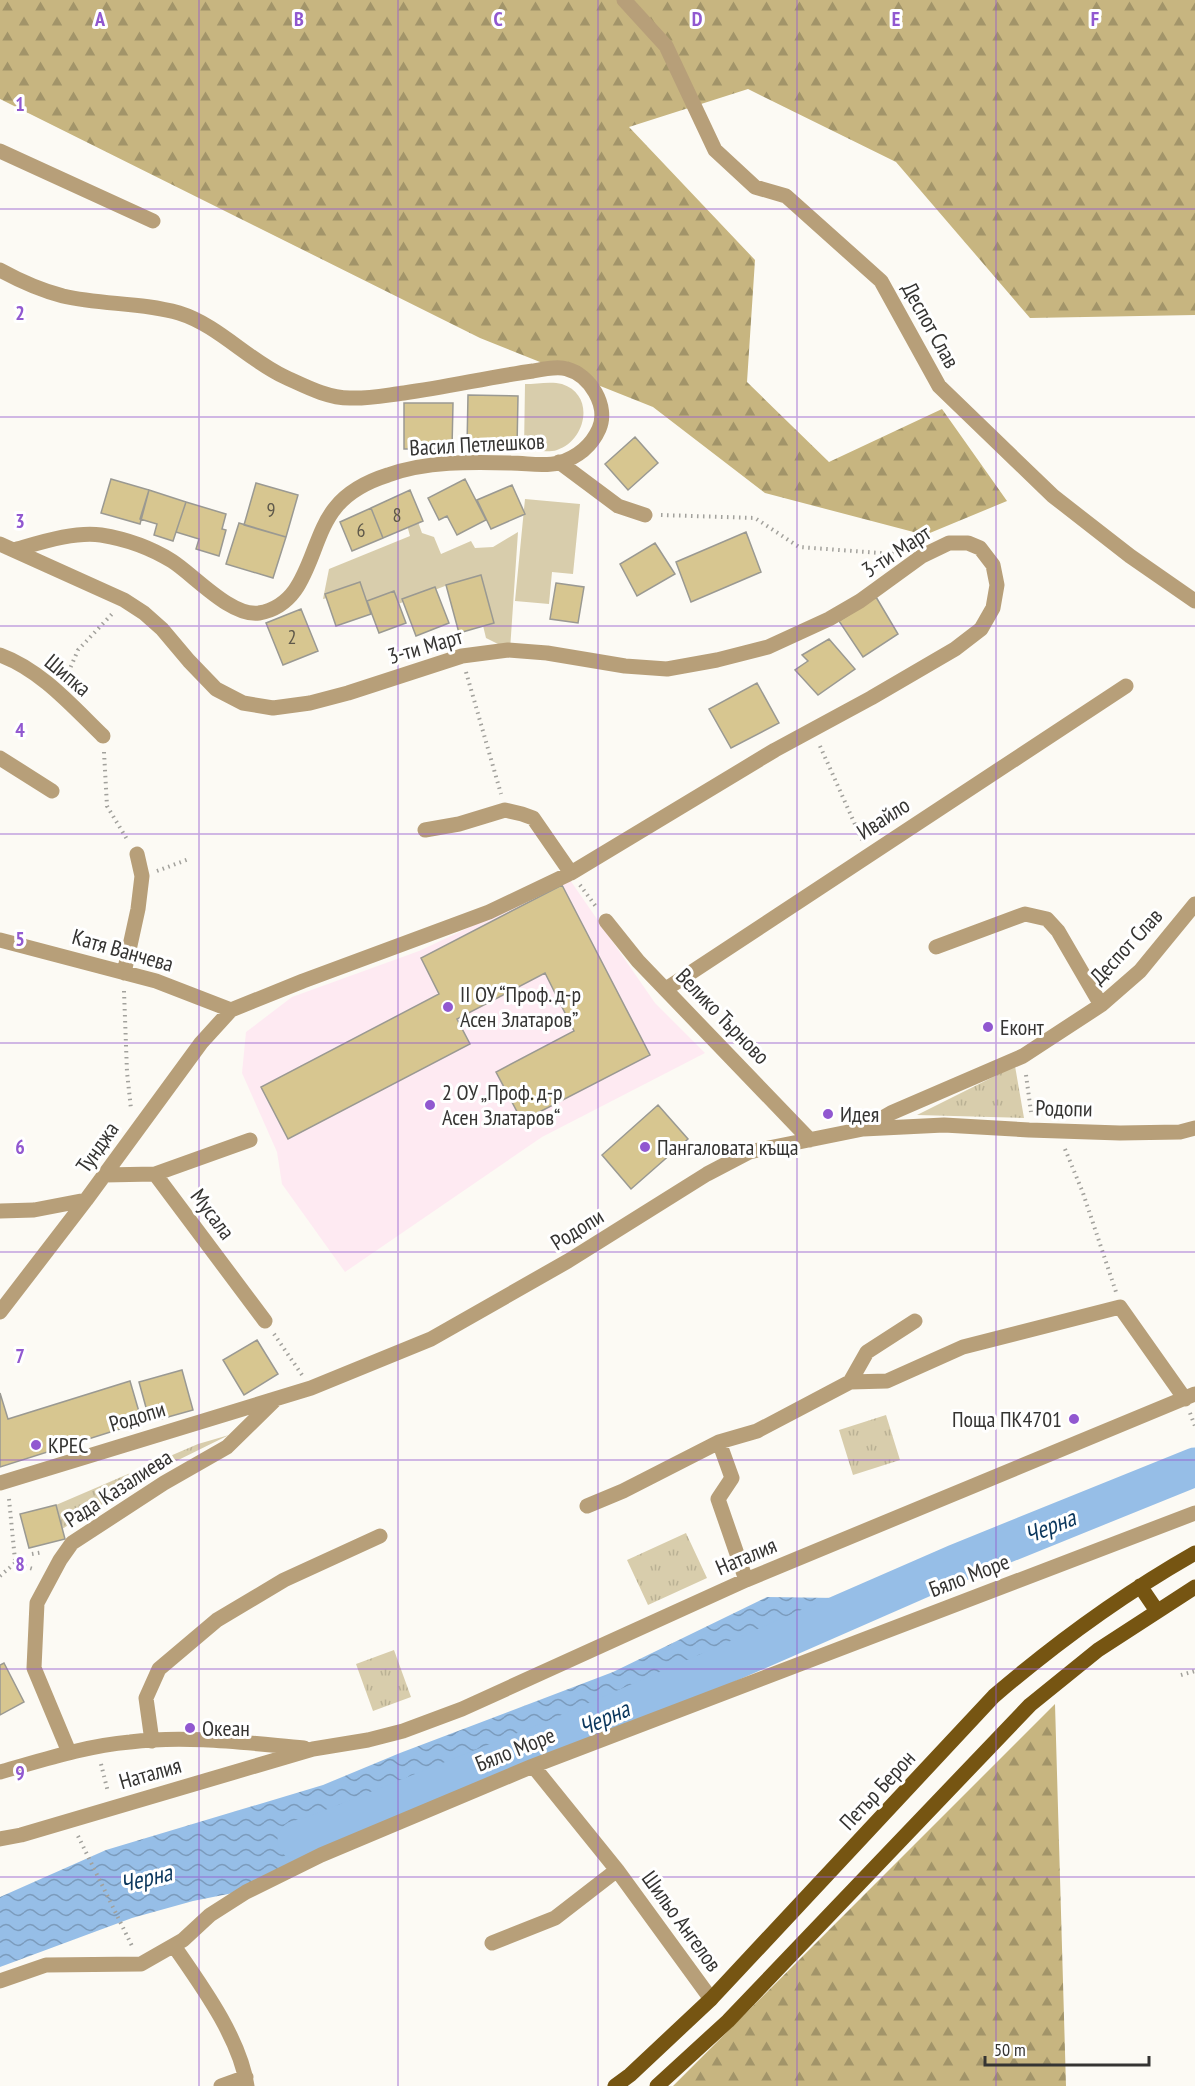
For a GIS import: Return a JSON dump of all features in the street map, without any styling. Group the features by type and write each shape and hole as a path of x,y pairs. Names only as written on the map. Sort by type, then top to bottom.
{"main road":[{"name":"Петър Берон","path":"615,2086 630,2075 711,1999 994,1696 1062,1641 1140,1586 1195,1553"},
{"path":"1140,1586 1157,1611"},
{"path":"657,2086 728,2021 1030,1705 1098,1650 1195,1587"}],"street":[{"name":"Деспот Слав","path":"624,0 666,46 715,150 755,187 786,196 881,281 939,386 1053,496 1130,556 1195,602"},
{"path":"0,151 153,221"},
{"name":"Васил Петлешков","path":"0,270 24,283 65,297 180,314 201,323 280,375 316,391 348,399 438,388 543,369 567,369 593,388 603,406 601,426 589,446 577,455 559,462 544,465 455,463 406,469 354,490 335,507 302,581 283,604 256,614 233,607 172,561 137,544 98,534 7,547"},
{"path":"559,462 618,506 645,515"},
{"name":"3-ти Март","path":"7,547 124,600 162,629 216,689 243,703 273,708 310,703 348,693 462,656 508,650 547,653 625,666 667,669 717,660 768,647 829,619 860,601 922,556 949,543 968,543 980,548 993,565 997,585 993,608 981,629 955,649 812,729 571,873 489,912 231,1010"},
{"name":"Шипка","path":"0,655 35,675 59,694 103,736"},
{"name":"Ивайло","path":"666,989 1126,686"},
{"path":"0,758 52,791"},
{"path":"425,830 459,824 505,810 533,818 571,873"},
{"path":"124,973 138,909 142,876 137,854"},
{"name":"Деспот Слав","path":"863,1129 891,1113 1023,1056 1101,1005 1140,971 1195,904"},
{"path":"936,947 1025,914 1047,919 1058,931 1101,1005"},
{"name":"Велико Търново","path":"606,921 638,961 810,1140"},
{"name":"Катя Ванчева","path":"0,940 156,981 231,1010"},
{"name":"Тунджа","path":"0,1312 86,1200 201,1043 231,1010"},
{"name":"Родопи","path":"4,1481 311,1388 430,1339 568,1261 707,1174 748,1152 863,1129 944,1125 1029,1130 1180,1132 1195,1128"},
{"path":"104,1174 155,1174 250,1140"},
{"name":"Мусала","path":"155,1174 265,1321"},
{"path":"0,1211 34,1210 86,1200"},
{"path":"587,1506 623,1491 719,1443 756,1431 850,1382 887,1381 963,1347 1120,1307 1190,1396"},
{"path":"850,1382 867,1352 915,1321"},
{"name":"Рада Казалиева","path":"69,1752 34,1668 37,1604 60,1560 72,1543 227,1447 279,1396"},
{"name":"Наталия","path":"0,1839 21,1835 313,1749 403,1731 462,1709 746,1580 1190,1396"},
{"path":"719,1443 732,1478 718,1499 746,1580"},
{"name":"Бяло Море","path":"0,1981 46,1965 141,1964 174,1946 210,1915 246,1892 321,1855 533,1766 1195,1513"},
{"path":"152,1741 146,1698 159,1669 217,1620 284,1580 380,1536"},
{"name":"Наталия","path":"0,1772 69,1752 114,1744 152,1741 241,1742 313,1749"},
{"name":"Шильо Ангелов","path":"533,1766 617,1870 711,1999"},
{"name":"Шильо Ангелов","path":"492,1943 555,1918 617,1870"},
{"path":"174,1946 209,1995 234,2046 246,2081 221,2086"}],"path":[{"path":"645,515 755,518 799,547 922,556"},
{"path":"59,694 78,650 124,600"},
{"path":"462,656 505,810"},
{"path":"812,729 869,855"},
{"path":"103,736 107,806 137,854"},
{"path":"142,876 189,859"},
{"path":"571,873 606,921"},
{"path":"124,973 126,1072 133,1134"},
{"path":"1023,1056 1032,1118 1029,1130"},
{"path":"1058,1130 1083,1193 1120,1307"},
{"path":"265,1321 311,1388"},
{"path":"4,1481 15,1560"},
{"path":"0,1576 15,1563 43,1573"},
{"path":"1181,1675 1195,1671"},
{"path":"75,1830 133,1948"}],"shaded area":[{"name":"2 ОУ „Проф. д-р Асен Златаров“","path":"570,880 655,1003 705,1053 542,1137 345,1272 282,1184 277,1152 242,1073 246,1032 292,997 419,951"}],"green space":[{"path":"0,0 1195,0 1195,315 1030,318 896,162 748,89 629,127 755,260 747,382 829,462 942,409 1007,501 925,535 765,493 653,407 480,338 0,99"},
{"path":"525,384 562,384 573,390 580,398 583,418 575,437 567,445 553,451 524,450"},
{"path":"525,499 580,504 573,574 552,572 549,604 515,601"},
{"path":"413,508 422,533 434,537 441,554 471,541 475,548 493,547 518,532 510,650 486,638 472,580 445,586 385,609 384,599 356,611 344,594 323,599 329,569 410,536 404,514"},
{"path":"1015,1066 1024,1118 917,1115"},
{"path":"886,1415 900,1460 853,1475 839,1430"},
{"path":"229,1435 158,1470 62,1529 56,1505 198,1444"},
{"path":"686,1533 707,1578 648,1605 627,1560"},
{"path":"394,1650 411,1697 373,1711 356,1664"},
{"path":"1055,1704 1066,2086 673,2086"}],"water":[{"path":"767,1597 837,1598 742,1651 367,1799 329,1841 243,1891 193,1901 132,1918 0,1967 0,1897 106,1850 323,1785 400,1753 613,1672"}],"building":[{"path":"468,395 518,396 517,448 467,447"},
{"path":"404,403 453,403 452,449 404,449"},
{"path":"635,437 658,463 628,490 605,464"},
{"path":"111,479 149,490 140,524 101,513"},
{"path":"465,479 486,520 457,535 447,516 439,520 428,498"},
{"path":"256,483 298,495 286,537 244,525"},
{"path":"512,485 525,514 491,529 477,500"},
{"path":"149,490 186,502 173,541 154,535 157,524 140,519"},
{"path":"410,490 423,521 383,538 371,508"},
{"path":"186,502 226,514 222,529 226,530 219,556 196,549 199,539 176,532"},
{"path":"371,508 383,538 352,551 340,522"},
{"path":"239,523 286,537 273,578 226,564"},
{"path":"746,532 761,572 691,602 676,562"},
{"path":"655,543 675,574 637,596 620,564"},
{"path":"481,575 494,623 459,633 446,585"},
{"path":"360,582 371,614 336,626 325,594"},
{"path":"556,583 584,587 578,623 550,619"},
{"path":"435,587 449,623 416,636 402,599"},
{"path":"394,591 406,623 379,633 367,601"},
{"path":"876,597 898,634 863,657 839,621"},
{"path":"301,609 318,651 283,665 266,623"},
{"path":"829,639 855,669 818,695 795,670 808,661 802,655"},
{"path":"757,683 779,723 731,748 709,709"},
{"name":"II ОУ “Проф. д-р Асен Златаров”","path":"562,885 650,1055 522,1121 496,1072 574,1031 545,973 457,1019 470,1044 288,1139 261,1087 439,994 421,958"},
{"name":"Пангаловата къща","path":"658,1105 688,1139 631,1189 602,1155"},
{"path":"257,1340 278,1374 244,1395 223,1360"},
{"path":"182,1370 193,1410 150,1422 139,1382"},
{"name":"КРЕС","path":"130,1381 142,1422 0,1467 0,1393 8,1419"},
{"path":"56,1505 65,1539 29,1548 20,1514"},
{"path":"4,1663 24,1702 0,1715 0,1665"}],"waterway":[{"name":"Черна","path":"297,1840 315,1835 550,1741 955,1564 1195,1467"}],"place":[{"name":"II ОУ “Проф. д-р Асен Златаров”","path":"448,1007"},
{"name":"Еконт","path":"988,1027"},
{"name":"2 ОУ „Проф. д-р Асен Златаров“","path":"430,1105"},
{"name":"Идея","path":"828,1114"},
{"name":"Пангаловата къща","path":"645,1147"},
{"name":"Поща ПК4701","path":"1074,1419"},
{"name":"КРЕС","path":"36,1445"},
{"name":"Океан","path":"190,1728"}]}
